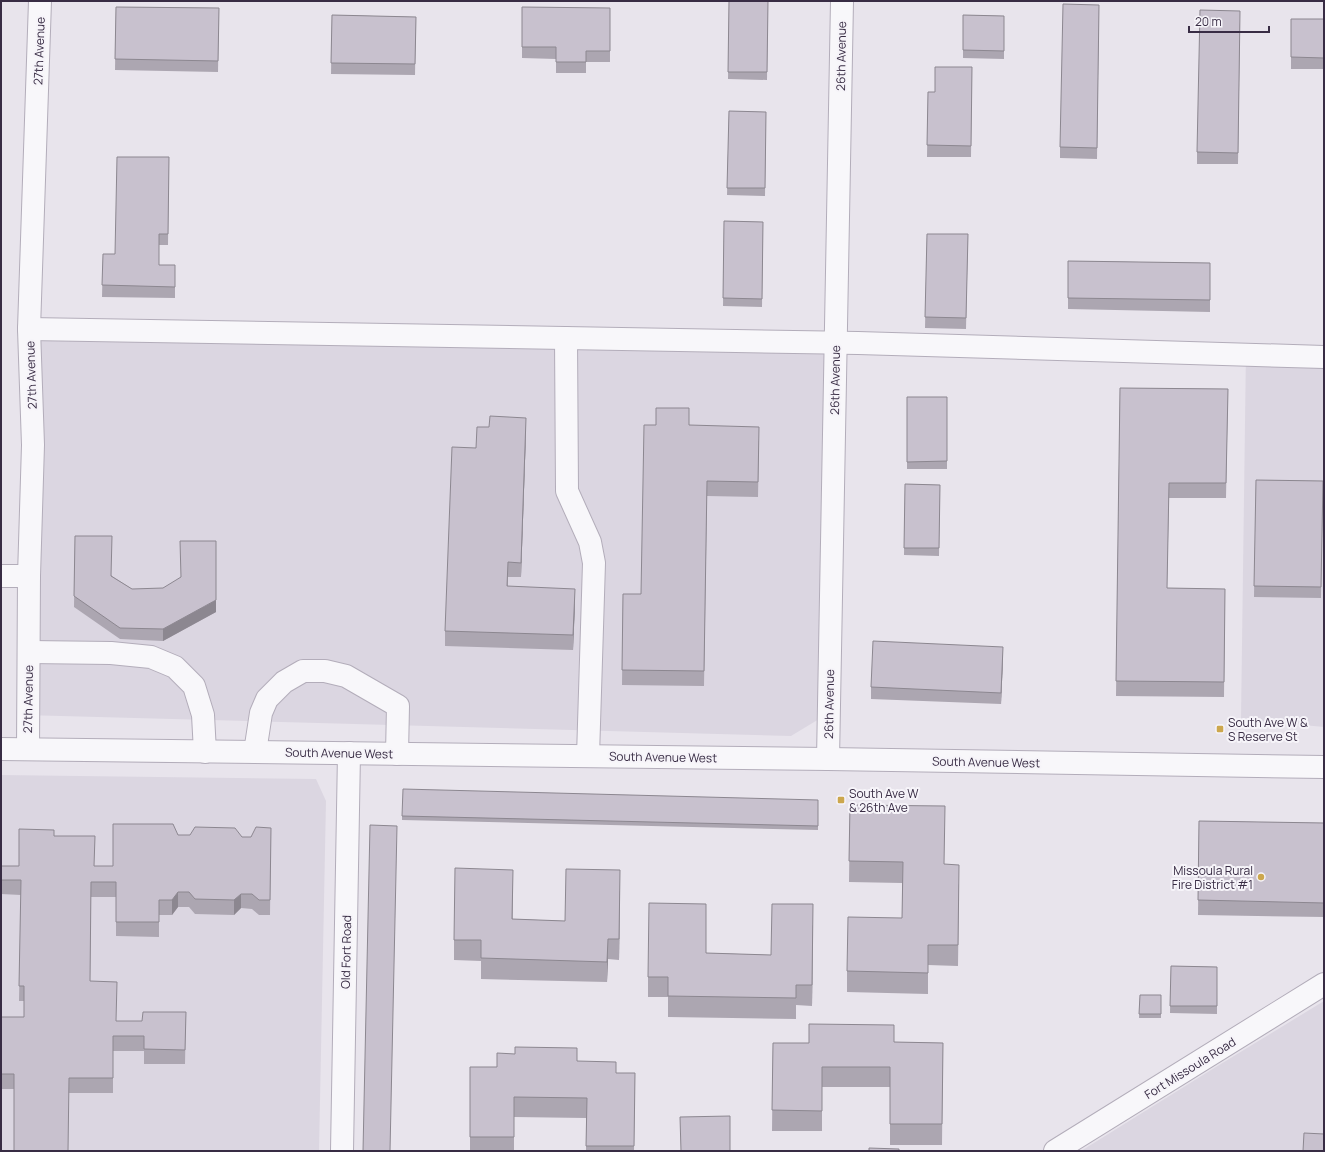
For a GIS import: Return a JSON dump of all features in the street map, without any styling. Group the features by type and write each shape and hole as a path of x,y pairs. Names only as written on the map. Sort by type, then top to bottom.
{"street":[{"name":"27th Avenue","path":"28,749 29,576 33,445 29,329 40,1"},
{"name":"26th Avenue","path":"828,759 842,1"},
{"path":"29,329 836,343 1324,357"},
{"path":"566,338 567,491 590,542 594,562 588,756"},
{"path":"1,576 29,576"},
{"path":"29,652 111,653 151,657 175,667 194,686 204,715 205,752"},
{"path":"256,752 261,713 267,699 284,682 303,671 325,671 346,676 398,706 397,754"},
{"name":"South Avenue West","path":"1,749 828,759 1324,767"},
{"name":"Old Fort Road","path":"342,1151 348,753"},
{"name":"Fort Missoula Road","path":"1055,1151 1324,984"}],"shaded area":[{"path":"29,329 836,343 829,713 791,736 24,715"},
{"path":"1246,349 1324,350 1324,727 1241,719"},
{"path":"1,775 316,779 326,801 319,1151 1,1151"},
{"path":"1324,1001 1324,1151 1081,1151 1211,1070"}],"building":[{"path":"729,1 768,1 767,72 728,72"},
{"path":"1063,4 1099,5 1097,148 1060,147"},
{"path":"116,7 219,8 218,61 115,59"},
{"path":"522,7 610,8 610,51 586,51 586,62 556,62 556,47 522,47"},
{"path":"1200,10 1240,11 1238,153 1197,152"},
{"path":"332,15 416,17 415,64 331,63"},
{"path":"963,15 1004,16 1004,51 963,50"},
{"path":"1291,19 1324,19 1324,58 1291,57"},
{"path":"935,67 972,67 971,146 927,145 928,92 935,92"},
{"path":"729,111 766,112 765,188 727,188"},
{"path":"117,157 169,157 168,234 159,234 159,265 175,265 175,287 102,285 103,254 115,254"},
{"path":"724,221 763,222 762,299 723,298"},
{"path":"927,234 968,234 966,318 925,317"},
{"path":"1068,261 1210,263 1210,300 1068,298"},
{"path":"1120,388 1228,389 1226,483 1169,483 1167,588 1225,589 1224,682 1116,681"},
{"path":"907,397 947,397 947,461 907,462"},
{"path":"656,408 689,408 689,425 759,427 758,482 707,481 704,671 622,670 623,594 641,594 644,425 656,425"},
{"path":"490,416 526,418 521,563 508,562 507,586 575,589 573,635 445,631 452,447 476,448 477,427 489,427"},
{"path":"1256,480 1323,481 1321,587 1254,586"},
{"path":"905,484 940,485 939,548 904,548"},
{"path":"75,536 112,536 111,576 132,589 163,588 181,577 180,541 216,541 216,600 163,629 120,628 74,596"},
{"path":"873,641 1003,647 1001,693 871,687"},
{"path":"403,789 818,800 818,826 402,816"},
{"path":"850,805 945,806 944,864 959,865 958,945 928,945 928,973 847,971 848,917 902,918 903,862 849,861"},
{"name":"Missoula Rural Fire District #1","path":"1199,821 1324,823 1324,903 1198,900"},
{"path":"113,824 173,824 178,835 190,835 195,827 235,828 242,837 251,837 256,827 271,828 270,900 259,900 252,894 241,894 234,900 195,899 189,892 178,892 172,900 159,900 159,922 116,922 116,882 91,882 90,981 117,982 116,1021 142,1021 143,1012 186,1012 185,1050 144,1049 144,1036 113,1036 113,1078 69,1078 68,1151 14,1151 14,1074 1,1074 1,1017 24,1017 24,986 19,986 21,880 1,880 1,866 19,866 19,829 54,830 54,836 95,836 94,866 113,866"},
{"path":"370,825 397,826 390,1151 363,1151"},
{"path":"455,868 513,870 512,919 565,921 566,869 620,870 619,939 608,939 607,962 481,958 481,940 454,940"},
{"path":"649,903 706,904 706,953 771,955 772,904 813,904 812,985 796,985 796,998 668,996 668,977 648,977"},
{"path":"1171,966 1217,967 1217,1006 1170,1006"},
{"path":"1140,995 1161,995 1161,1014 1139,1014"},
{"path":"809,1024 894,1025 894,1042 943,1043 942,1124 890,1124 890,1067 822,1067 822,1111 772,1110 773,1043 809,1043"},
{"path":"515,1047 577,1048 577,1061 616,1062 616,1073 635,1073 634,1146 586,1146 587,1098 514,1097 514,1137 470,1137 470,1067 497,1067 497,1053 515,1054"},
{"path":"730,1116 730,1151 681,1151 680,1117"},
{"path":"1304,1133 1324,1134 1324,1151 1303,1151"},
{"path":"869,1148 899,1149 899,1151 869,1151"}],"place":[{"name":"South Ave W & S Reserve St","path":"1220,729"},
{"name":"South Ave W & 26th Ave","path":"841,800"},
{"name":"Missoula Rural Fire District #1","path":"1261,877"}]}
